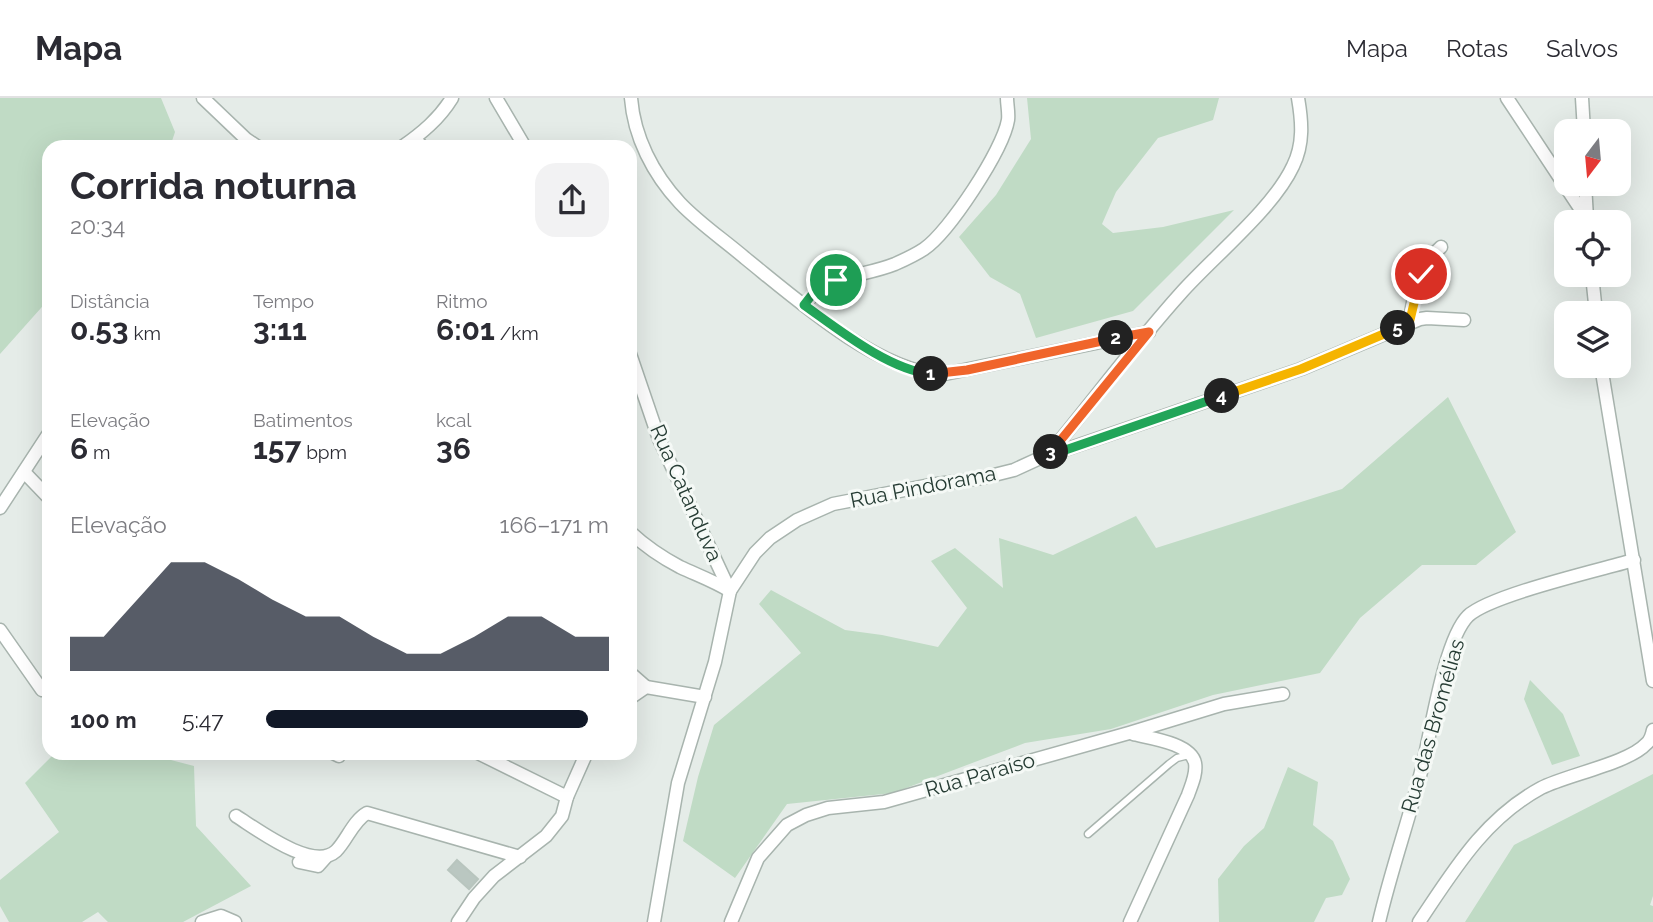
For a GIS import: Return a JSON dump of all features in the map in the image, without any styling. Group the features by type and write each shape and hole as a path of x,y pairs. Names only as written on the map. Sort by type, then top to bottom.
{"street":[{"path":"204,98 248,140"},
{"path":"496,98 521,140"},
{"path":"631,98 640,143 654,168 679,202 804,305 851,338 889,360 923,373 940,374 1149,332"},
{"path":"804,305 815,291 836,280 892,265 924,249 949,223 992,160 1008,119 1007,98"},
{"path":"1048,456 1180,294 1277,191 1293,166 1298,150 1302,123 1298,98"},
{"path":"1507,98 1580,210"},
{"path":"1582,98 1583,119"},
{"path":"412,140 435,121 450,99"},
{"path":"1409,324 1421,274 1428,258 1441,247"},
{"name":"Rua Pindorama","path":"654,922 678,783 715,662 730,592 755,553 770,538 797,520 833,504 1014,470 1301,369 1427,318 1464,320"},
{"name":"Rua Catanduva","path":"637,374 660,439 730,592"},
{"path":"1603,378 1653,681"},
{"path":"0,508 42,444"},
{"path":"24,472 42,491"},
{"path":"637,538 649,549 714,581 730,592"},
{"name":"Rua das Bromélias","path":"1379,922 1422,769 1447,664 1456,636 1469,616 1493,602 1634,560"},
{"path":"0,630 42,690"},
{"path":"637,679 646,687 705,697"},
{"path":"637,693 646,687"},
{"name":"Rua Paraíso","path":"731,922 758,858 787,825 806,815 828,808 884,802 1224,704 1283,694"},
{"path":"1419,922 1481,833 1505,812 1542,788 1633,754 1646,744 1653,732"},
{"path":"1129,733 1178,746 1191,755 1195,762 1195,775 1188,795 1130,922"},
{"path":"492,760 568,797"},
{"path":"458,922 474,898 494,876 546,835 562,816 584,760"},
{"path":"299,862 318,866 335,852 359,820 368,813 520,857"},
{"path":"236,816 288,848 308,856 327,857"},
{"path":"202,922 221,916 235,922"}],"lane":[{"path":"417,137 420,140"},
{"path":"1088,834 1168,764 1177,758 1191,755"}],"green space":[{"path":"0,98 161,98 175,132 172,140 42,140 42,307 0,354"},
{"path":"1027,98 1219,98 1213,120 1158,138 1116,192 1102,224 1113,233 1163,227 1234,210 1133,311 1036,338 1020,294 990,277 959,237 996,195 1031,139"},
{"path":"1448,397 1516,532 1476,565 1422,565 1360,618 1320,673 1213,695 1111,729 1025,743 893,793 787,804 735,878 683,841 714,725 801,653 759,604 771,590 845,630 938,647 967,608 931,561 955,548 1003,588 999,538 1053,555 1136,516 1156,548 1342,489"},
{"path":"1530,680 1563,714 1580,756 1552,765 1524,699"},
{"path":"48,760 171,760 194,766 196,826 251,886 183,922 108,922 98,912 82,922 9,922 0,906 0,880 59,832 25,783"},
{"path":"1288,767 1318,782 1313,825 1333,841 1350,879 1342,895 1326,898 1314,922 1219,922 1218,879 1244,846 1264,828"},
{"path":"1653,774 1653,896 1650,905 1653,906 1653,922 1465,922 1514,845"}],"building":[{"path":"457,860 478,879 469,889 448,870"}],"route":[{"path":"836,280 815,291 804,305 851,338 889,360 923,373 940,374 967,370 1149,332 1048,456 1301,369 1409,324 1421,274"}]}
